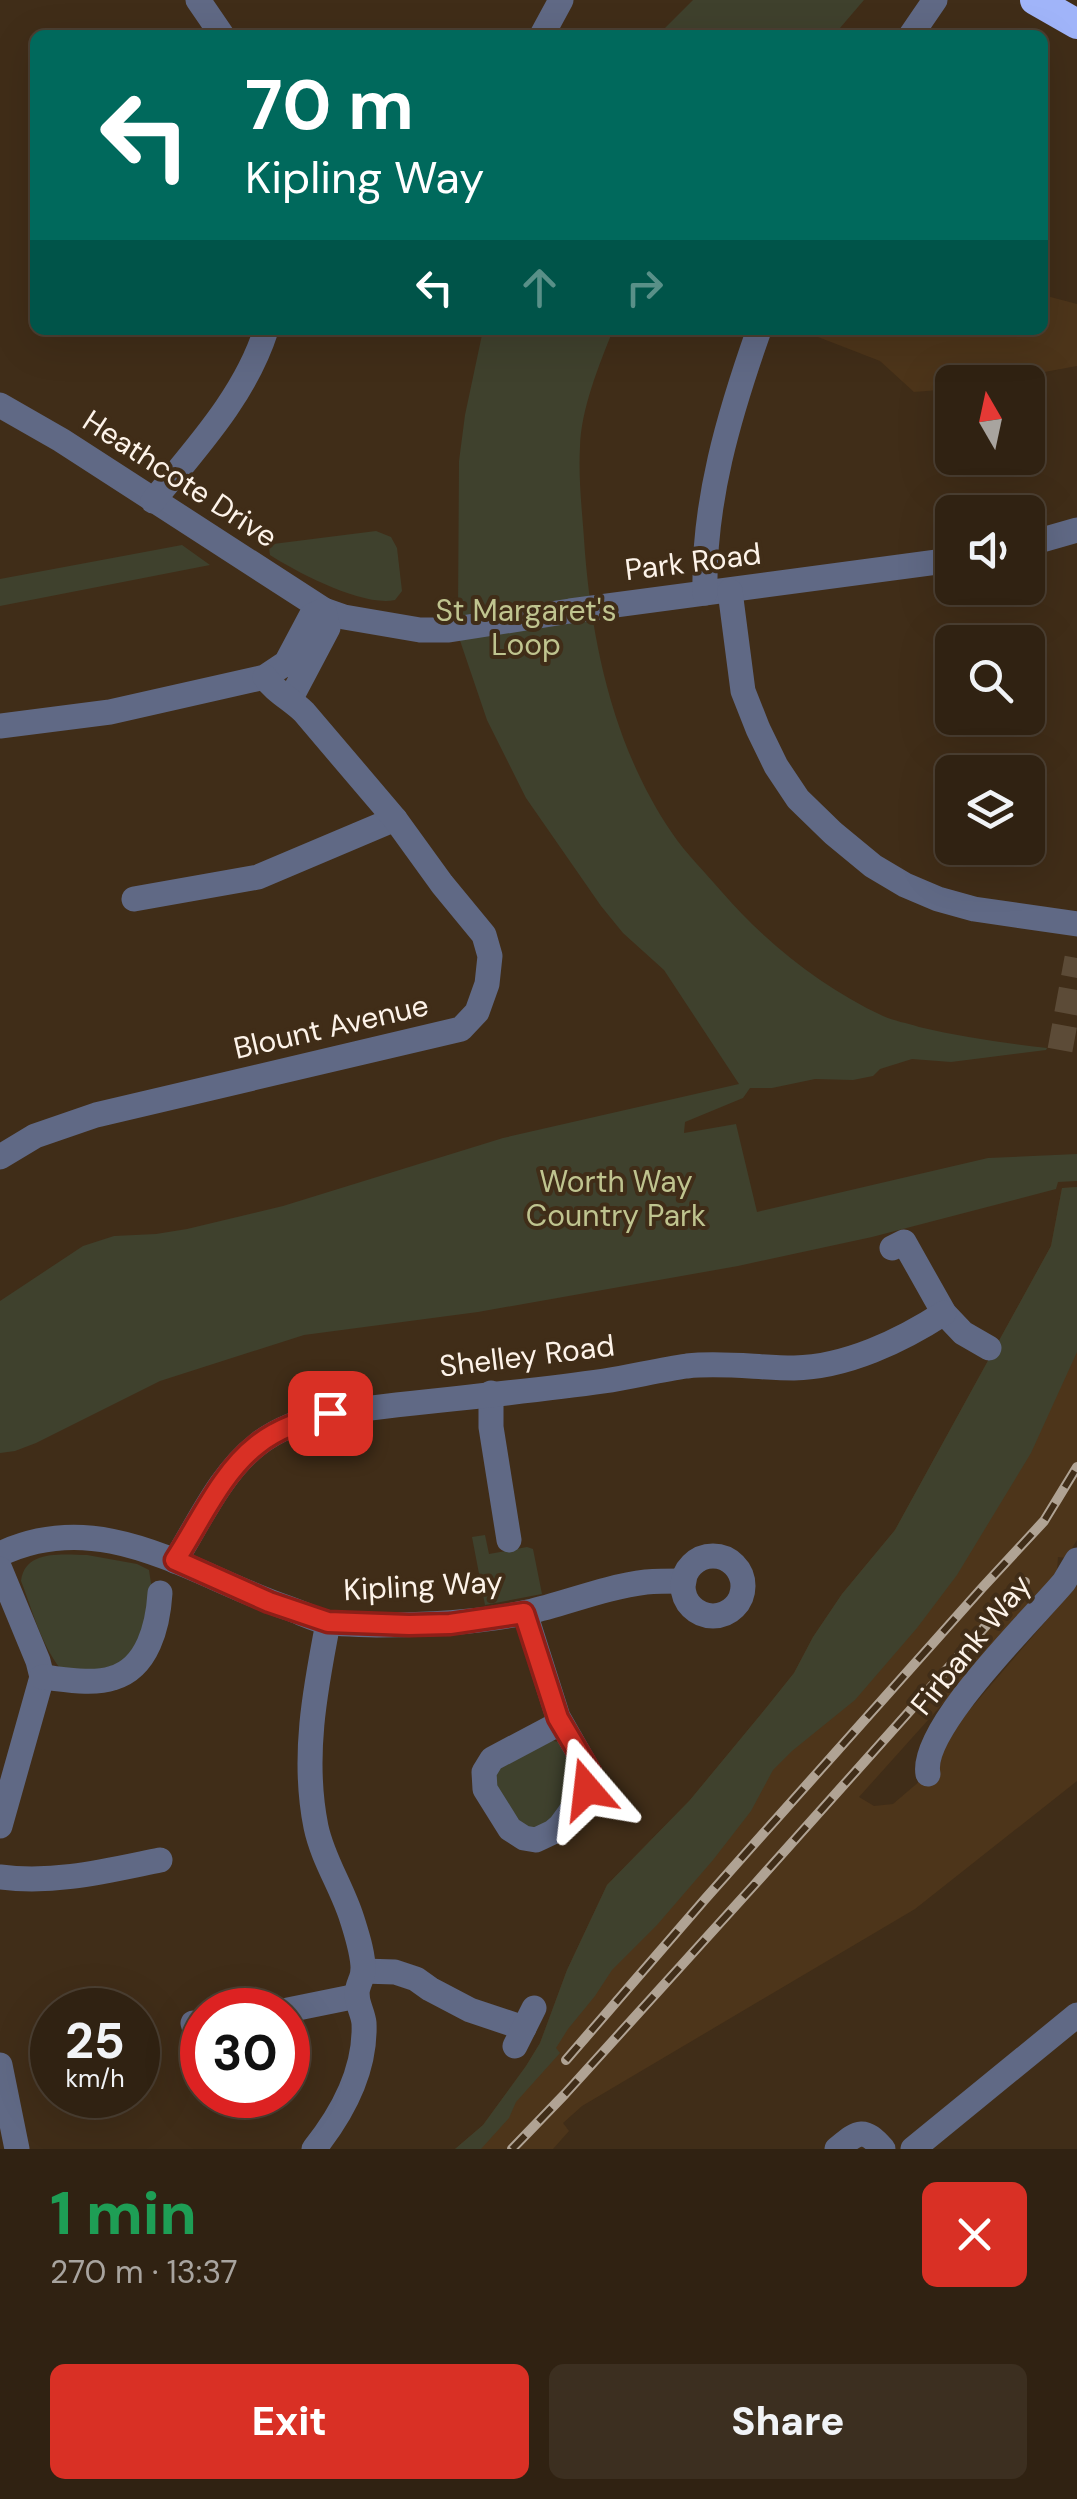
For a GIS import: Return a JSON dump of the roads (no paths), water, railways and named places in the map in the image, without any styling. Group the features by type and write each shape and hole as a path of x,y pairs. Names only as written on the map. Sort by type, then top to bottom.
{"highway":[{"path":"1034,0 1077,24"}],"street":[{"path":"198,0 219,30"},
{"path":"545,30 561,0"},
{"path":"915,30 936,0"},
{"path":"153,501 229,406 264,335"},
{"path":"757,335 732,412 714,487 705,565 717,592 743,691 776,766 798,799 821,822 873,866 905,885 974,909 1077,924"},
{"name":"Heathcote Drive","path":"0,405 61,440 324,610"},
{"path":"1045,539 1077,530"},
{"name":"Park Road","path":"324,610 344,618 420,630 449,630 935,562"},
{"path":"0,726 110,712 264,677 286,663 311,616 324,610 328,628 291,698"},
{"name":"Blount Avenue","path":"0,1157 36,1136 96,1115 461,1029 477,1012 487,984 490,956 484,936 395,819 291,698 264,677"},
{"path":"134,899 258,876 395,819"},
{"path":"892,1248 904,1242 944,1313 963,1333 989,1348"},
{"name":"Shelley Road","path":"175,1560 240,1461 282,1429 330,1413 602,1381 686,1366 820,1365 900,1338 944,1313"},
{"path":"490,1393 491,1428 508,1540"},
{"name":"Kipling Way","path":"0,1554 48,1538 88,1536 111,1540 175,1560 269,1602 328,1622 450,1624 524,1613 644,1582 684,1581"},
{"name":"Firbank Way","path":"928,1774 928,1756 952,1712 1064,1582 1077,1560"},
{"path":"0,1570 42,1677 0,1826"},
{"path":"42,1677 115,1678 134,1666 166,1612"},
{"path":"524,1613 560,1722 590,1772 587,1789 553,1832 536,1840 524,1838 510,1829 486,1789 484,1772 492,1759 560,1722"},
{"path":"314,2149 342,2108 360,2062 364,2019 352,1916 327,1865 316,1830 312,1798 310,1736 328,1622"},
{"path":"0,1876 27,1880 72,1878 162,1859"},
{"path":"310,2002 395,1972 416,1979 470,2010 524,2028"},
{"path":"914,2149 1077,2015"},
{"path":"0,2064 17,2149"},
{"path":"836,2149 856,2134 865,2133 883,2149"}],"tunnel":[{"path":"1060,1050 1077,958"}],"railway":[{"path":"566,2060 1044,1521 1077,1467"},
{"path":"512,2149 1025,1582"}],"park label":[{"name":"St Margaret's Loop","path":"526,628"},
{"name":"Worth Way Country Park","path":"616,1199"}]}
